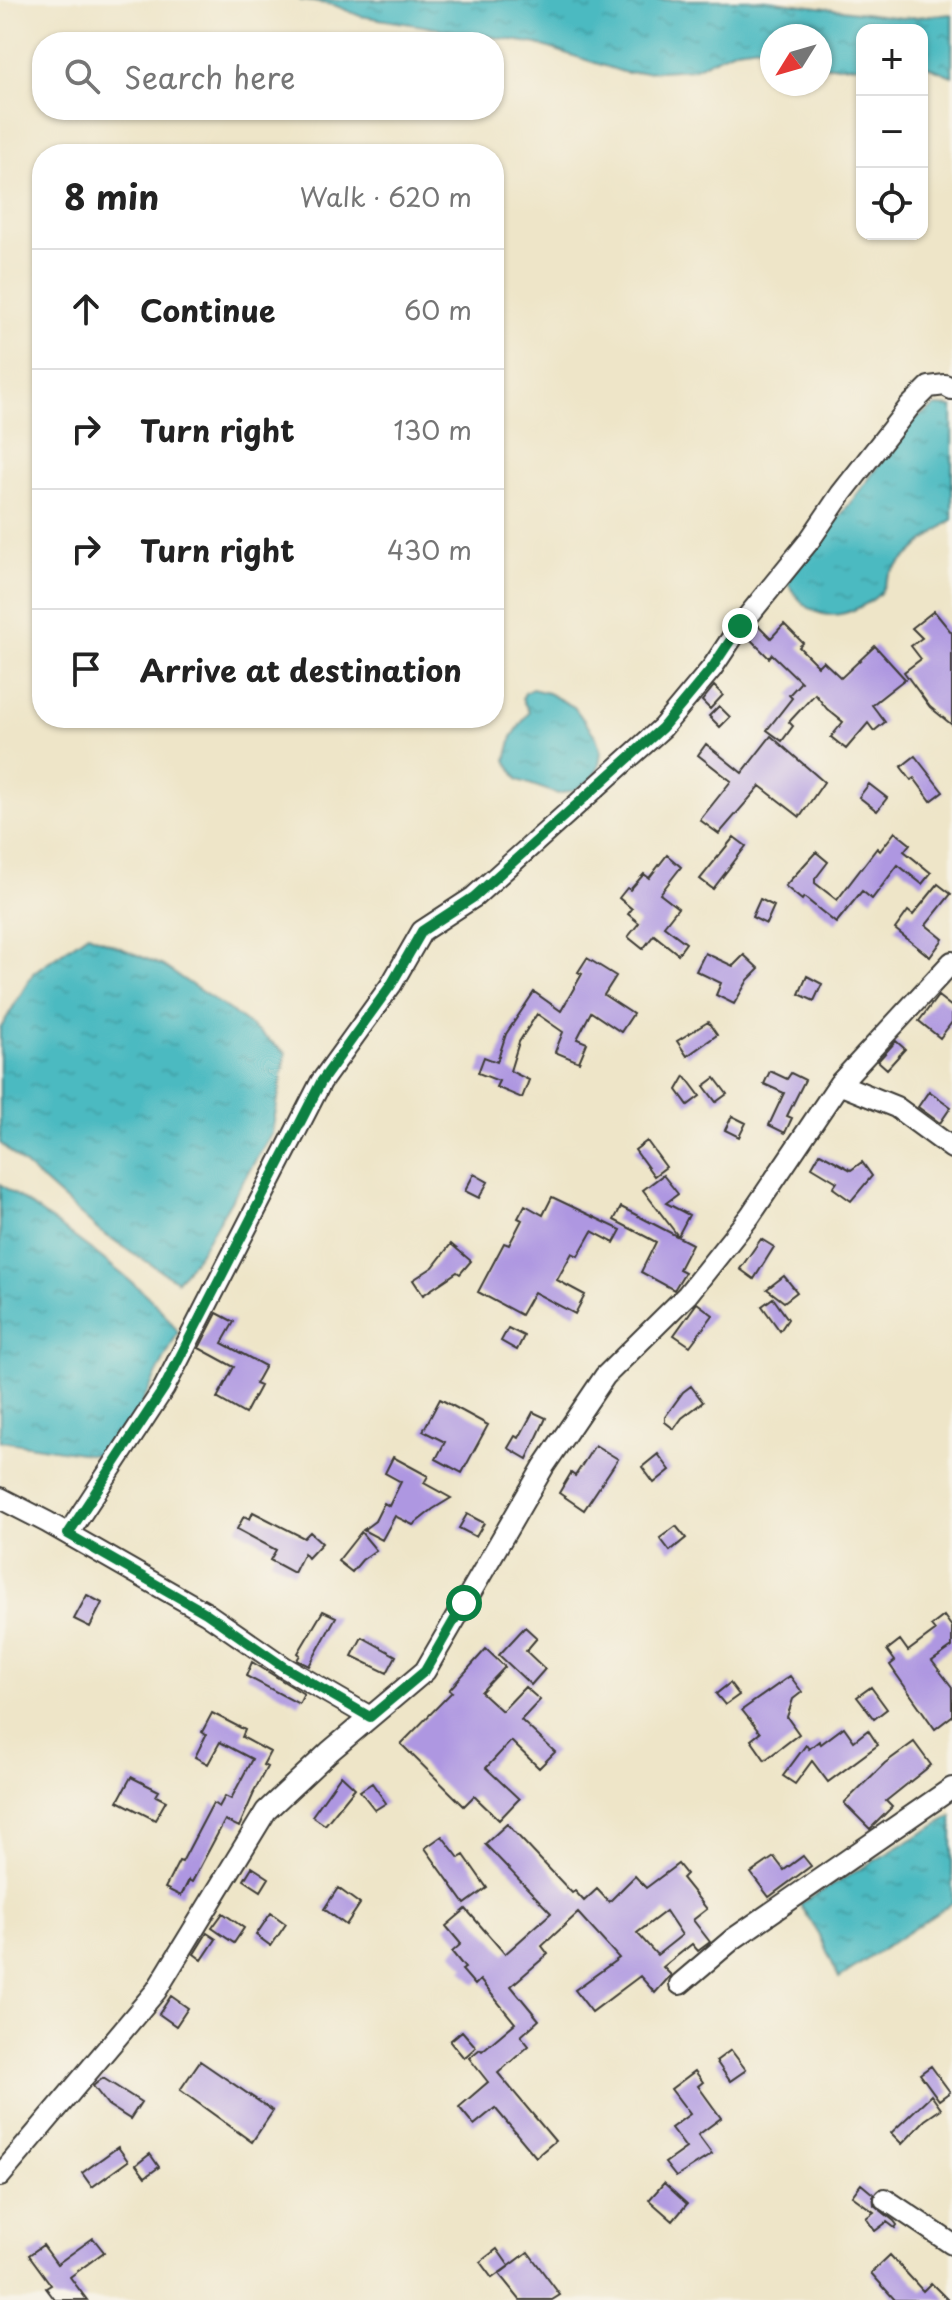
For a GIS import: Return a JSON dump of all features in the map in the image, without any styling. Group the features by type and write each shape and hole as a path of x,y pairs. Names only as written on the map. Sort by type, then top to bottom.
{"street":[{"path":"68,1534 164,1388 321,1082 391,985 422,931 474,897 662,728 712,668 740,626 809,541 841,494 910,406 929,387 945,385 952,389"},
{"path":"0,2176 156,1991 266,1811 425,1671 544,1466 605,1376 687,1295 741,1228 839,1084 952,962"},
{"path":"839,1084 896,1107 952,1148"},
{"path":"0,1498 206,1613 284,1667 370,1717"},
{"path":"680,1984 733,1939 952,1788"},
{"path":"885,2199 952,2244"}],"water":[{"path":"299,0 766,0 902,18 952,14 952,76 928,66 928,24 856,24 856,66 832,66 832,24 760,24 760,47 736,49 693,69 626,73 537,44 504,39 504,32 461,32 360,16 334,5"},
{"path":"936,406 952,407 952,520 891,572 880,593 868,603 837,615 810,609 788,584 797,566 824,537 908,423"},
{"path":"532,689 548,693 574,707 596,737 601,752 599,766 592,779 574,790 558,794 518,780 506,760 512,737 529,712 522,699"},
{"path":"88,934 163,966 286,1053 272,1133 197,1257 177,1281 99,1231 0,1143 0,1029 34,972"},
{"path":"0,1184 133,1283 153,1301 178,1332 136,1415 101,1456 0,1441"},
{"path":"952,1816 952,1903 839,1978 820,1936 800,1904"}],"building":[{"path":"934,611 952,633 952,725 930,707 904,672 921,659 911,646 922,638 912,628"},
{"path":"784,624 803,643 799,647 818,666 823,661 841,678 875,646 905,679 872,705 885,722 874,731 868,723 846,749 831,737 843,722 815,694 789,722 793,726 782,741 767,730 801,682 772,654 769,658 748,637 758,625 771,638"},
{"path":"714,686 723,695 710,709 702,701"},
{"path":"719,706 730,717 720,727 709,716"},
{"path":"771,736 824,782 800,817 760,786 719,834 700,820 731,781 698,755 706,744 742,773"},
{"path":"915,756 943,792 931,801 914,778 911,780 901,767"},
{"path":"869,784 887,798 877,811 859,797"},
{"path":"895,832 910,844 904,851 931,873 922,884 898,865 872,899 862,891 836,923 785,886 816,852 828,862 815,883 837,900 877,848 880,851"},
{"path":"734,837 746,846 713,889 700,879"},
{"path":"667,855 681,867 660,894 678,908 664,926 686,943 678,954 654,935 643,949 628,937 639,923 628,914 632,909 619,898 644,874 649,878"},
{"path":"938,884 951,894 926,925 943,939 930,957 895,929 908,911 913,915"},
{"path":"760,899 774,906 766,924 752,917"},
{"path":"705,953 733,966 744,955 759,969 748,980 734,1004 716,995 721,983 696,971"},
{"path":"587,958 616,976 604,995 633,1014 621,1032 591,1012 577,1039 587,1043 579,1062 555,1052 563,1032 537,1014 519,1042 510,1071 529,1080 522,1098 496,1087 499,1081 478,1073 484,1057 497,1062 506,1034 534,992 561,1011 582,974 578,972"},
{"path":"807,976 822,984 814,1001 799,994"},
{"path":"938,996 952,1007 952,1022 940,1038 919,1021"},
{"path":"708,1022 717,1035 687,1056 677,1041"},
{"path":"896,1041 905,1049 887,1069 878,1061"},
{"path":"770,1071 787,1079 791,1073 805,1080 787,1116 792,1118 785,1133 769,1125 784,1093 764,1084"},
{"path":"685,1076 700,1096 688,1105 677,1090"},
{"path":"715,1078 727,1094 716,1102 704,1086"},
{"path":"929,1091 951,1107 940,1123 918,1107"},
{"path":"732,1116 746,1123 739,1137 725,1130"},
{"path":"647,1141 666,1167 654,1176 635,1150"},
{"path":"820,1153 851,1170 862,1162 872,1176 851,1201 833,1188 837,1182 812,1167"},
{"path":"474,1174 488,1182 479,1198 465,1191"},
{"path":"663,1175 678,1194 666,1203 689,1215 678,1236 643,1190"},
{"path":"552,1197 621,1230 614,1243 592,1231 578,1256 572,1253 557,1280 585,1295 575,1314 534,1292 521,1315 478,1292 504,1243 509,1245 522,1220 518,1218 525,1205 543,1215"},
{"path":"621,1207 692,1244 679,1269 685,1272 674,1290 641,1272 656,1242 614,1220"},
{"path":"761,1239 774,1247 754,1279 740,1269"},
{"path":"451,1244 471,1261 460,1274 457,1272 423,1295 413,1280 433,1267"},
{"path":"784,1276 797,1292 784,1302 767,1289"},
{"path":"773,1298 788,1319 780,1331 762,1306"},
{"path":"697,1303 713,1315 690,1346 674,1335"},
{"path":"217,1313 234,1322 222,1343 265,1366 255,1384 260,1386 245,1414 217,1398 234,1367 199,1348"},
{"path":"508,1328 524,1336 517,1350 501,1341"},
{"path":"691,1386 703,1402 682,1418 674,1429 665,1422 665,1417"},
{"path":"440,1399 488,1425 462,1473 436,1459 445,1442 423,1431"},
{"path":"533,1412 546,1418 527,1459 508,1448 515,1436 519,1438"},
{"path":"595,1445 618,1459 584,1510 559,1493 571,1473 575,1476"},
{"path":"658,1454 670,1470 654,1483 642,1467"},
{"path":"393,1457 428,1476 424,1483 451,1498 413,1525 395,1516 382,1540 363,1530 375,1521 384,1503 389,1506 401,1482 385,1473"},
{"path":"253,1512 304,1538 310,1532 322,1543 308,1558 304,1553 294,1573 270,1560 276,1550 237,1529 244,1516 250,1519"},
{"path":"467,1514 484,1523 476,1537 459,1528"},
{"path":"676,1526 686,1538 670,1551 660,1538"},
{"path":"361,1532 376,1550 352,1572 338,1561"},
{"path":"87,1595 102,1603 90,1627 74,1619"},
{"path":"323,1611 336,1617 309,1666 297,1660 298,1653"},
{"path":"944,1616 952,1627 952,1647 932,1661 952,1687 952,1716 935,1729 890,1665 895,1661 887,1650 900,1640 908,1651 935,1631 931,1626"},
{"path":"525,1627 537,1638 526,1651 545,1669 531,1685 499,1655"},
{"path":"362,1637 396,1656 387,1673 352,1656"},
{"path":"486,1649 505,1667 481,1692 502,1711 525,1687 540,1700 521,1720 555,1752 539,1768 511,1741 486,1768 519,1799 499,1820 474,1796 464,1806 401,1744 452,1692 449,1690"},
{"path":"252,1662 304,1694 299,1704 246,1676"},
{"path":"790,1676 802,1692 793,1699 787,1717 799,1734 765,1760 751,1740 760,1733 742,1710"},
{"path":"730,1683 739,1695 725,1705 716,1694"},
{"path":"871,1687 887,1709 874,1719 857,1697"},
{"path":"212,1713 245,1730 242,1737 270,1752 263,1765 267,1767 239,1827 225,1820 192,1882 189,1880 181,1896 165,1888 213,1803 219,1807 225,1796 231,1799 252,1759 220,1742 208,1764 195,1757 206,1735 202,1732"},
{"path":"844,1727 854,1741 868,1730 878,1745 828,1782 812,1761 795,1784 783,1776 806,1745 809,1749 819,1741 821,1744"},
{"path":"914,1742 931,1765 886,1801 892,1807 870,1829 844,1803 885,1763"},
{"path":"341,1775 355,1788 325,1825 312,1816"},
{"path":"131,1777 159,1791 156,1796 166,1801 155,1820 118,1801"},
{"path":"372,1783 386,1803 375,1810 360,1791"},
{"path":"507,1824 572,1893 575,1891 584,1901 597,1889 609,1902 635,1876 646,1888 678,1864 686,1874 682,1878 707,1909 693,1920 710,1942 698,1951 692,1944 663,1967 671,1975 655,1993 640,1976 592,2012 575,1990 619,1958 578,1913 542,1946 548,1954 511,1986 539,2020 521,2036 529,2046 498,2073 555,2141 536,2157 495,2108 474,2125 459,2107 488,2082 469,2058 515,2023 480,1980 475,1985 462,1970 465,1968 452,1952 461,1944 446,1926 466,1909 505,1954 551,1913 485,1844","holes":["666,1911 682,1935 657,1955 637,1933"]},
{"path":"442,1836 459,1858 464,1855 487,1888 465,1904 425,1848"},
{"path":"803,1856 811,1866 769,1897 751,1873 774,1857 784,1870"},
{"path":"252,1867 269,1878 261,1891 244,1880"},
{"path":"338,1888 360,1904 346,1925 324,1909"},
{"path":"223,1913 244,1928 234,1943 212,1928"},
{"path":"271,1913 286,1924 271,1946 256,1935"},
{"path":"207,1933 216,1939 202,1960 194,1954"},
{"path":"171,1996 188,2008 176,2026 159,2014"},
{"path":"462,2031 476,2047 464,2058 450,2041"},
{"path":"731,2050 746,2070 730,2081 716,2061"},
{"path":"200,2061 273,2111 252,2142 180,2090"},
{"path":"931,2066 950,2092 939,2100 920,2074"},
{"path":"695,2071 703,2082 698,2086 721,2118 698,2135 712,2154 676,2177 665,2163 686,2148 671,2128 690,2114 671,2089"},
{"path":"103,2078 141,2102 130,2119 108,2105 93,2086"},
{"path":"931,2095 941,2109 925,2120 902,2144 891,2133"},
{"path":"118,2147 128,2161 92,2187 82,2173"},
{"path":"150,2154 159,2167 145,2177 136,2165"},
{"path":"664,2183 687,2204 673,2221 649,2200"},
{"path":"861,2184 873,2194 874,2205 894,2221 897,2225 895,2228 887,2222 875,2231 866,2218 874,2212 852,2196"},
{"path":"93,2238 104,2252 70,2277 87,2300 55,2300 46,2288 51,2285 29,2255 43,2245 57,2264"},
{"path":"497,2249 509,2266 492,2278 480,2262"},
{"path":"528,2252 560,2295 552,2300 520,2300 499,2274"},
{"path":"890,2255 923,2291 931,2283 948,2300 895,2300 871,2273"}],"route":[{"path":"464,1603 425,1671 370,1717 284,1667 206,1613 68,1534 164,1388 321,1082 391,985 422,931 474,897 662,728 712,668 740,626"}]}
